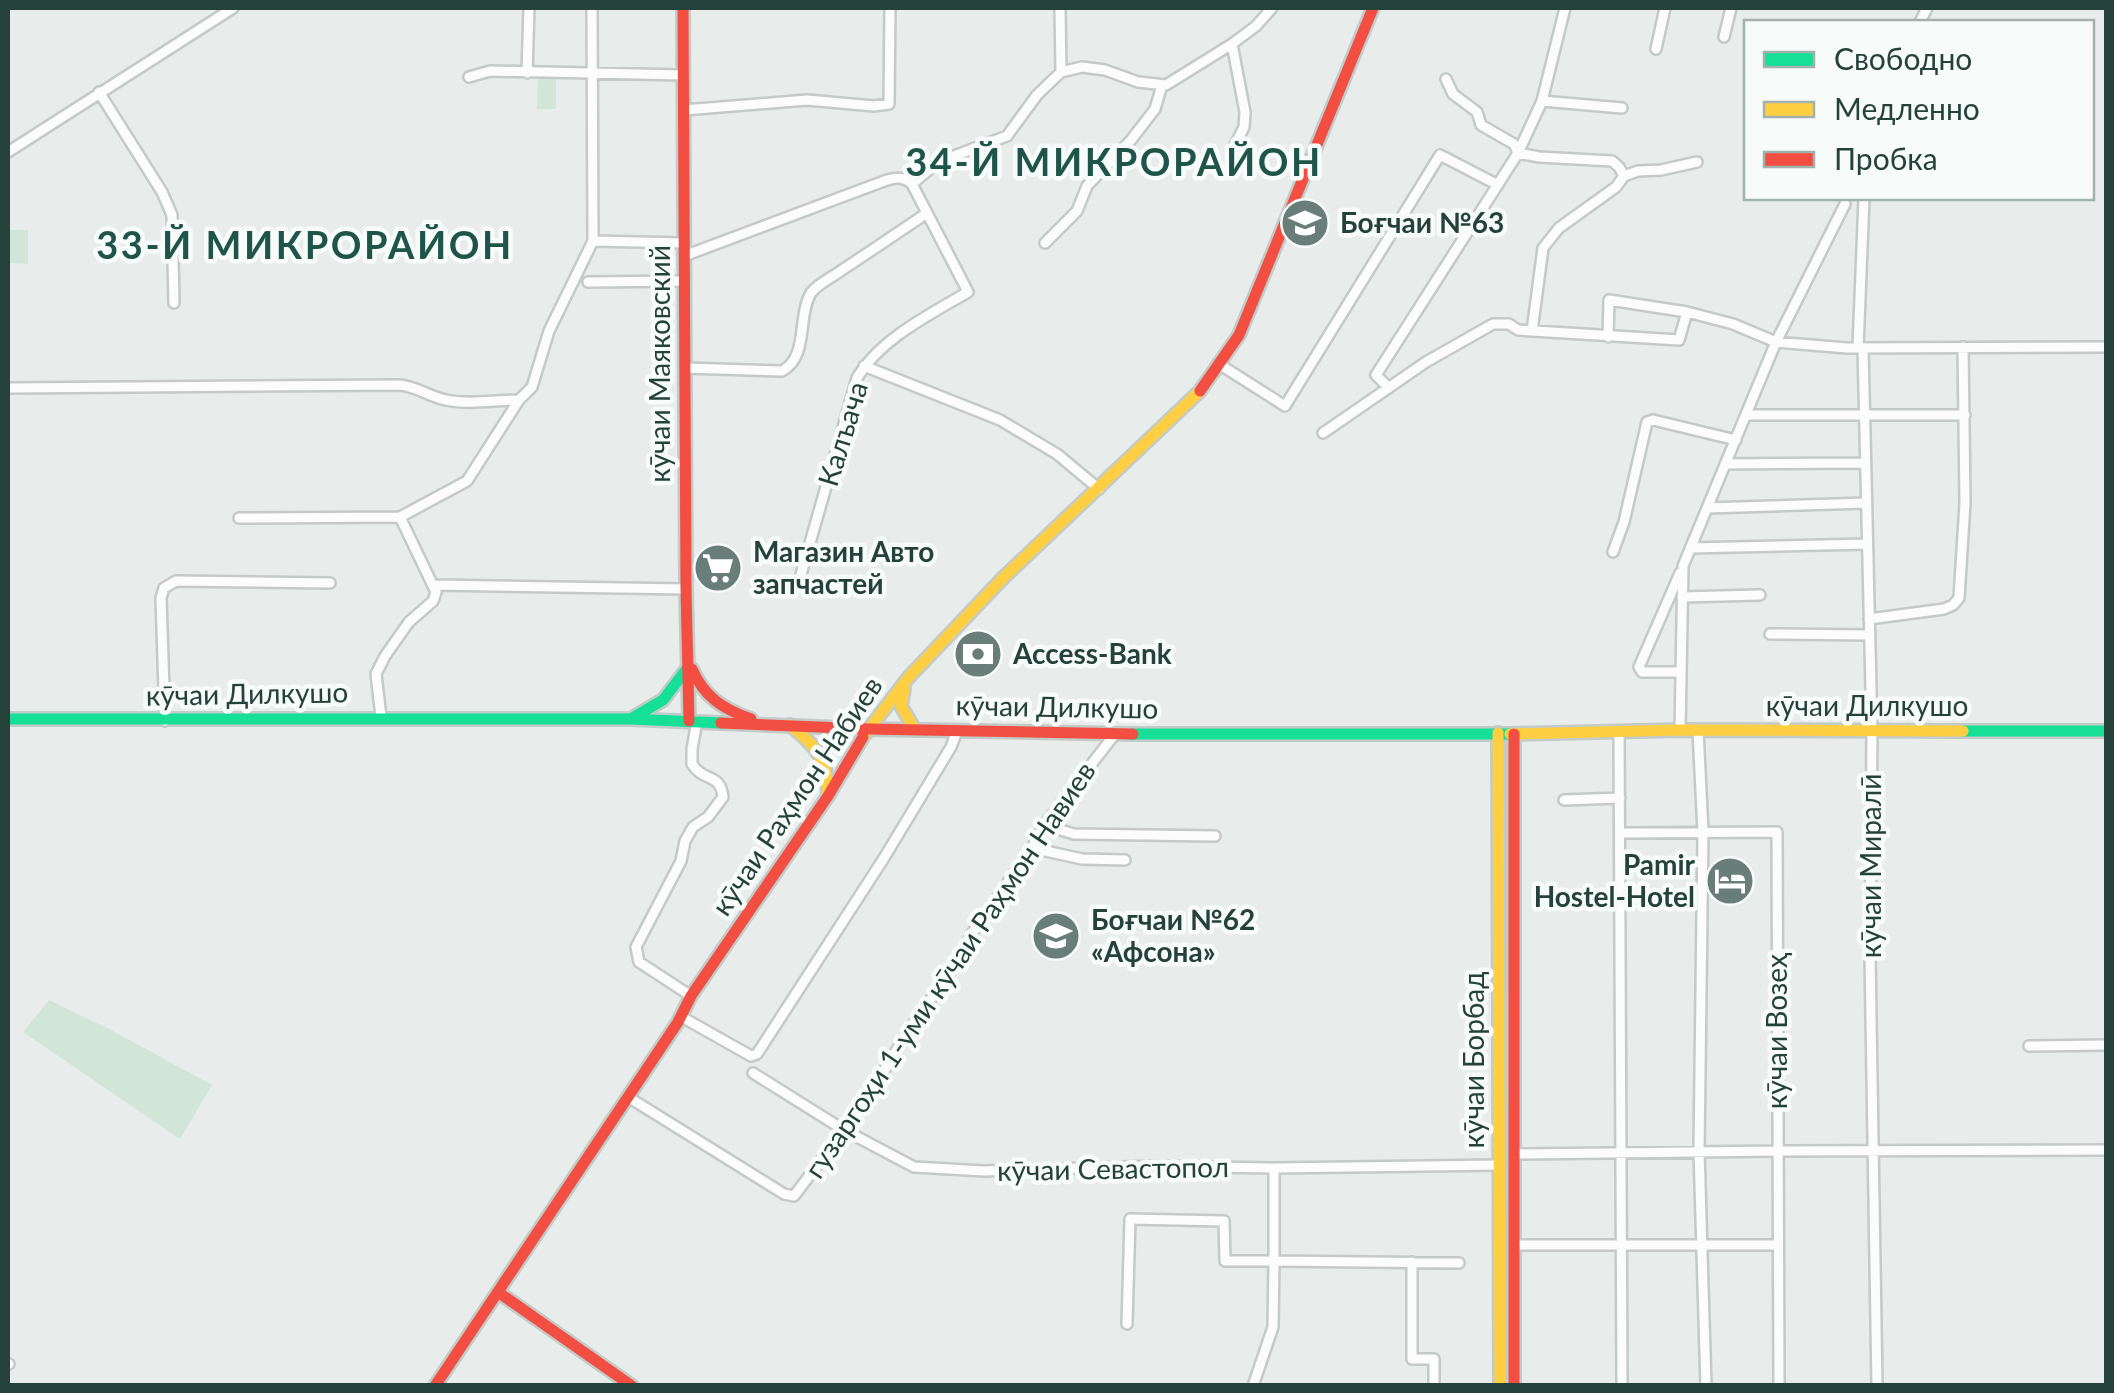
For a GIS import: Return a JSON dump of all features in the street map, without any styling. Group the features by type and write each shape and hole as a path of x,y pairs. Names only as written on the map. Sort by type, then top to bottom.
{"main road":[{"name":"кӯчаи Маяковский","path":"684,8 686,589 693,721"},
{"name":"кӯчаи Раҳмон Набиев","path":"436,1386 691,996 828,796 868,729 908,678 990,590 1196,397 1219,364 1238,334 1373,8"},
{"path":"631,718 663,700 689,663"},
{"path":"689,663 710,700 726,711 764,723"},
{"path":"908,678 900,707 915,730"},
{"name":"кӯчаи Дилкушо","path":"8,719 631,718 957,732 1115,734 2106,731"},
{"path":"790,725 817,749 825,762 828,796"},
{"name":"кӯчаи Борбад","path":"1498,734 1500,1386"},
{"name":"кӯчаи Борбад","path":"1514,734 1514,1386"},
{"path":"498,1292 632,1386"}],"street":[{"path":"8,149 233,8"},
{"path":"527,73 529,8"},
{"path":"238,518 400,518 467,481 519,400 532,388 549,330 594,242 592,8"},
{"path":"684,110 807,100 890,104 890,8"},
{"path":"1060,8 1061,72"},
{"path":"594,242 684,250 887,180 898,177 912,184 938,162 1007,136 1037,95 1061,72 1082,68 1105,70 1138,82 1166,85 1232,44 1272,8"},
{"path":"1388,388 1376,375 1518,153 1542,101 1565,8"},
{"path":"1656,49 1665,8"},
{"path":"1724,37 1730,8"},
{"path":"1232,44 1245,112 1244,127 1234,147"},
{"path":"469,77 490,71 684,75"},
{"path":"1446,79 1453,94 1476,112 1481,125 1514,144 1518,153"},
{"path":"1045,243 1077,211 1087,186 1155,108 1162,85"},
{"path":"98,92 162,192 172,216 174,303"},
{"path":"1542,101 1622,108"},
{"path":"1518,153 1612,161 1624,176"},
{"path":"1219,364 1285,406 1440,155 1498,185"},
{"path":"1532,331 1543,248 1559,228 1616,187 1624,176 1697,162"},
{"name":"Калъача","path":"798,585 857,378 867,360 968,292 912,184"},
{"name":"кӯчаи Миралӣ","path":"1864,200 1860,348 1872,731 1870,955 1877,1386"},
{"path":"1680,672 1642,672 1639,667 1776,342 1845,204"},
{"path":"684,368 788,368 793,364 802,331 802,313 813,290 927,213"},
{"path":"588,282 684,281"},
{"path":"1608,336 1608,300 1687,312 1733,324 1776,342 1860,348 2106,347"},
{"path":"1323,432 1426,362 1492,324 1509,324 1518,330 1679,340 1687,312"},
{"path":"1869,619 1944,609 1959,598 1966,503 1963,347"},
{"path":"864,366 1000,420 1057,454 1099,489"},
{"path":"8,388 400,384 415,386 442,400 519,400"},
{"path":"1746,415 1966,415"},
{"path":"1613,552 1624,522 1647,422 1653,420 1736,440"},
{"path":"1725,464 1866,463"},
{"path":"1707,508 1866,503"},
{"path":"381,717 376,674 409,622 433,601 436,592 400,518"},
{"path":"1690,548 1867,544"},
{"path":"1680,730 1683,566"},
{"path":"165,720 161,598 164,588 176,581 330,583"},
{"path":"434,584 686,589"},
{"path":"1682,597 1760,596"},
{"path":"1770,634 1870,636"},
{"path":"691,996 639,962 636,947 681,861 693,827 708,817 722,797 722,785 703,776 692,764 693,721"},
{"path":"1698,730 1703,832 1699,1151 1706,1386"},
{"path":"1620,731 1622,1386"},
{"path":"680,1016 751,1056 758,1054 884,858 957,732"},
{"name":"гузаргоҳи 1-уми кӯчаи Раҳмон Навиев","path":"628,1097 794,1196 844,1130 1044,825 1115,734"},
{"path":"1564,800 1620,798"},
{"path":"1044,825 1074,834 1215,836"},
{"name":"кӯчаи Возеҳ","path":"1621,833 1777,832 1779,1386"},
{"path":"1032,848 1082,859 1125,860"},
{"path":"2029,1046 2106,1045"},
{"name":"кӯчаи Севастопол","path":"753,1073 844,1130 914,1167 984,1171 1500,1165"},
{"path":"1515,1154 2106,1150"},
{"path":"1253,1386 1274,1327 1274,1168"},
{"path":"1127,1324 1130,1219 1224,1222 1225,1261 1459,1263"},
{"path":"1514,1245 1778,1245"},
{"path":"1412,1262 1412,1358 1434,1359 1434,1386"}],"green space":[{"path":"538,78 556,78 556,109 537,109"},
{"path":"10,230 28,230 28,264 10,263"},
{"path":"49,1000 212,1085 180,1139 23,1032"}],"traffic: fast":[{"path":"634,717 663,700 689,666"},
{"path":"8,719 631,719 721,723"},
{"path":"1963,731 2106,731"},
{"path":"1133,734 1510,734"}],"traffic: slow":[{"path":"863,737 908,678 1003,578 1200,391"},
{"path":"904,689 901,706 915,730"},
{"path":"790,725 819,755 826,772 828,796"},
{"path":"1510,734 1963,731"},
{"path":"1498,733 1500,1386"}],"traffic: jam":[{"path":"683,8 689,721"},
{"path":"1200,391 1239,335 1373,8"},
{"path":"692,669 716,701 751,719"},
{"path":"721,723 1133,734"},
{"path":"1514,734 1514,1386"},
{"path":"435,1386 678,1022 691,996 828,796 863,737"},
{"path":"498,1292 632,1386"}],"place":[{"name":"Боғчаи №63","path":"1305,223"},
{"name":"Магазин Авто запчастей","path":"718,568"},
{"name":"Access-Bank","path":"978,654"},
{"name":"Pamir Hostel-Hotel","path":"1730,881"},
{"name":"Боғчаи №62 «Афсона»","path":"1056,936"}],"district":[{"name":"34-Й МИКРОРАЙОН","path":"1114,163"},
{"name":"33-Й МИКРОРАЙОН","path":"305,246"}]}
